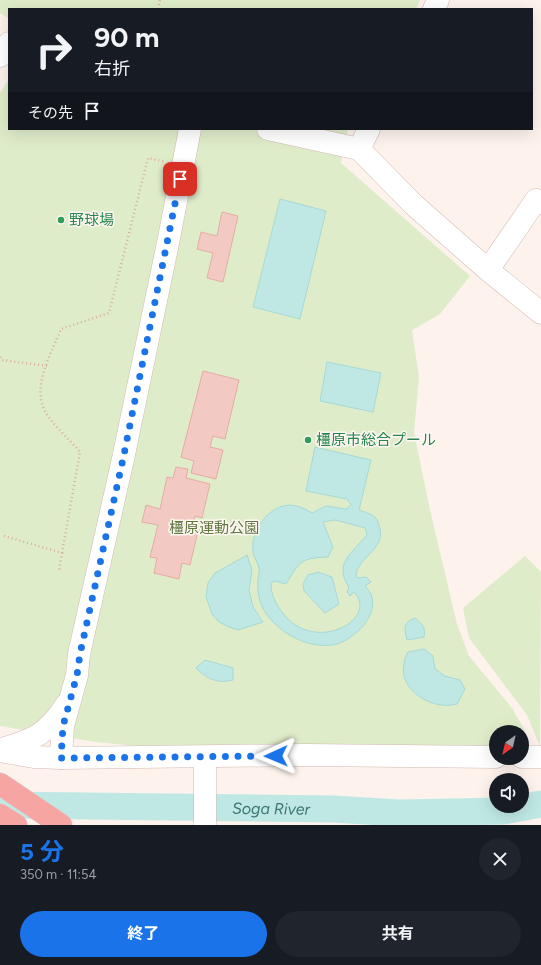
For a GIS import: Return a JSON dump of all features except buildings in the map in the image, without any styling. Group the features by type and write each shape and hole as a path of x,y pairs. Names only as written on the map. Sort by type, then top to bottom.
{"highway":[{"path":"0,784 61,825"},
{"path":"0,792 57,825"},
{"path":"0,815 16,825"},
{"path":"0,819 12,825"}],"street":[{"path":"0,56 8,45"},
{"path":"61,758 63,726 77,675 80,654 123,459 190,130"},
{"path":"273,130 359,148 414,205 488,270 541,312"},
{"path":"359,148 369,130"},
{"path":"488,270 536,200 541,203"},
{"path":"0,750 32,740 55,723 70,699"},
{"path":"0,750 34,758 204,761 379,755 489,757"},
{"path":"529,757 541,758"},
{"path":"204,761 205,825"}],"path":[{"path":"59,571 80,452 47,415 39,394 47,366 61,329 109,313 148,158 171,163"},
{"path":"0,357 2,360 47,366"},
{"path":"4,536 62,553"}],"green space":[{"path":"0,0 420,0 416,8 8,8 8,18 0,13"},
{"name":"橿原運動公園","path":"8,81 8,130 348,130 341,163 470,276 440,314 412,330 419,378 414,432 430,510 457,624 469,656 512,708 522,725 489,725 489,749 262,744 147,747 96,742 0,726 0,93"},
{"path":"525,556 541,572 540,747 527,715 469,638 463,608"}],"water":[{"path":"280,199 326,211 300,319 253,307"},
{"path":"327,362 381,373 373,412 320,401"},
{"path":"315,447 371,460 359,510 371,514 377,520 380,529 380,536 375,548 361,564 356,576 358,578 366,577 371,582 365,586 370,592 373,606 368,620 358,631 343,642 333,645 312,644 296,639 288,634 268,616 263,609 259,596 259,570 253,553 254,537 260,524 271,512 277,508 287,505 299,506 312,513 326,506 346,509 351,505 347,499 306,491","holes":["335,520 365,528 367,535 346,559 343,572 349,587 347,592 350,596 354,592 360,602 358,613 351,622 340,629 326,632 310,631 295,625 278,606 273,596 271,584 274,581 286,584 302,562 312,558 328,557 333,547 323,522"]},
{"path":"247,555 252,570 249,590 253,607 263,622 238,630 219,622 212,614 206,597 208,583 215,573"},
{"path":"318,572 332,577 339,604 325,613 304,591 303,584 308,575"},
{"path":"415,618 423,626 424,637 407,640 405,626 408,622"},
{"path":"424,649 433,656 435,669 445,676 460,680 465,689 457,704 448,705 429,702 420,697 407,683 404,674 404,664 408,652"},
{"path":"205,660 233,668 233,680 218,681 204,675 196,668"}],"waterway":[{"name":"Soga River","path":"0,805 333,809 399,813 503,811 541,804"}],"place":[{"name":"野球場","path":"61,220"},
{"name":"橿原市総合プール","path":"308,440"}],"route":[{"path":"180,179 123,459 80,654 77,675 63,726 61,758 276,756"}]}
